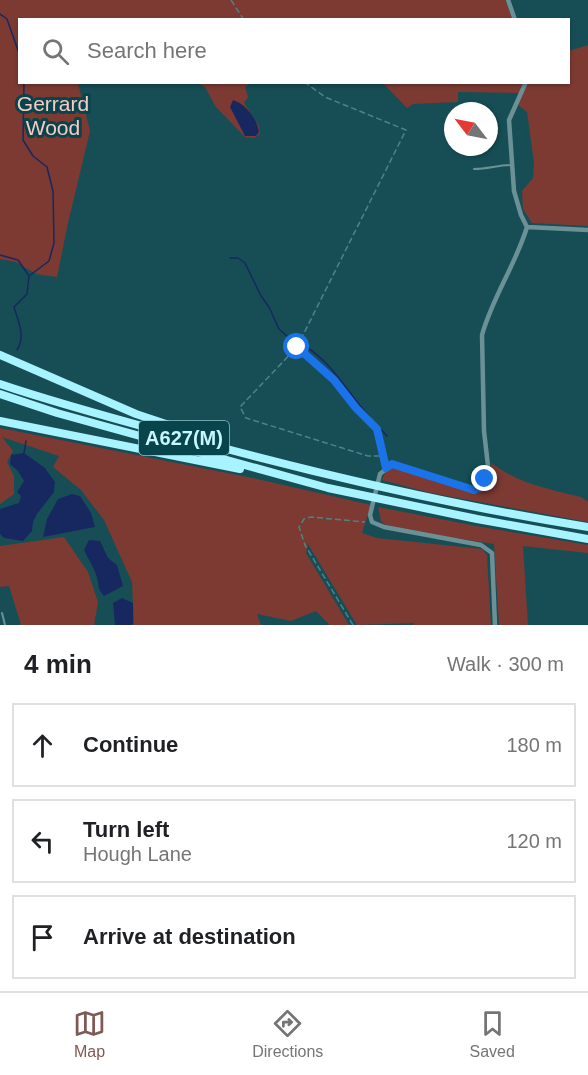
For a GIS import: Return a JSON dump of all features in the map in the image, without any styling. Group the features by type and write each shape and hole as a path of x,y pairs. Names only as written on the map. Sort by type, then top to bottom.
{"highway":[{"name":"A627(M)","path":"0,355 136,414 308,471"},
{"name":"A627(M)","path":"0,384 59,404 308,471 499,513 588,527"},
{"name":"A627(M)","path":"0,394 57,413 328,488"},
{"name":"A627(M)","path":"0,421 366,497 588,539"}],"street":[{"path":"507,0 514,18"},
{"path":"495,625 492,553 480,545 384,527 372,522 370,515 380,474 392,464 474,490 481,487 485,479 488,466 484,431 482,335 527,227 514,191 509,120 524,84"},
{"path":"527,227 588,230"}],"lane":[{"path":"474,169 491,168 494,165 512,165"},
{"path":"2,613 5,625"}],"path":[{"path":"231,0 243,18"},
{"path":"307,84 325,97 406,130 297,347 240,407 246,418 368,456 382,456"},
{"path":"297,347 334,380 356,408 377,429 386,468"},
{"path":"353,625 305,545 299,527 304,519 311,517 372,522"}],"green space":[{"name":"Gerrard Wood","path":"0,0 505,0 513,18 18,18 18,84 78,84 90,131 57,277 36,274 16,262 0,259"},
{"path":"588,45 588,226 532,223 523,209 522,191 533,178 534,163 527,112 518,105 528,84 570,84 570,51"},
{"path":"200,84 249,84 245,87 248,97 244,103 259,126 260,134 254,138 245,137 216,107 205,87"},
{"path":"384,84 523,84 519,93 458,92 458,102 413,104 407,108"},
{"path":"0,428 257,479 371,505 362,533 377,538 482,549 487,555 491,625 414,625 414,623 357,625 308,544 306,553 349,625 330,625 316,611 291,621 257,614 261,625 134,625 132,582 104,520 81,490 53,467 59,456 2,437 13,451 7,462 14,476 14,494 0,504"},
{"path":"492,463 523,481 581,497 588,502 588,522 431,493 382,480 386,471 394,468 478,493 487,480"},
{"path":"378,507 588,545 588,553 523,546 528,625 499,625 494,544 404,530 384,524 381,521"},
{"path":"64,537 88,572 98,602 94,625 21,625 9,586 0,587 0,546"}],"water":[{"path":"233,100 246,108 253,117 259,132 256,136 245,136 230,107"},
{"path":"24,453 45,468 55,482 54,492 37,514 32,531 23,541 4,538 0,534 0,509 19,503 21,496 17,492 24,481 10,464 11,455"},
{"path":"72,494 80,496 91,513 95,527 43,537 47,519 58,499"},
{"path":"89,540 100,541 108,558 117,565 123,586 104,596 84,550"},
{"path":"122,598 133,603 133,624 131,625 115,625 113,603"}],"waterway":[{"path":"0,14 7,19 18,50"},
{"path":"17,350 21,334 14,307 27,294 29,276 49,261 54,243 53,191 47,167 33,156 23,140 24,84"},
{"path":"0,255 18,260 29,276"},
{"path":"230,258 238,258 245,263 279,329 289,338"},
{"path":"302,344 328,365 387,436"},
{"path":"24,453 26,441"}],"route":[{"path":"297,347 317,362 377,429 386,468 392,464 474,490 481,487 485,479"}]}
